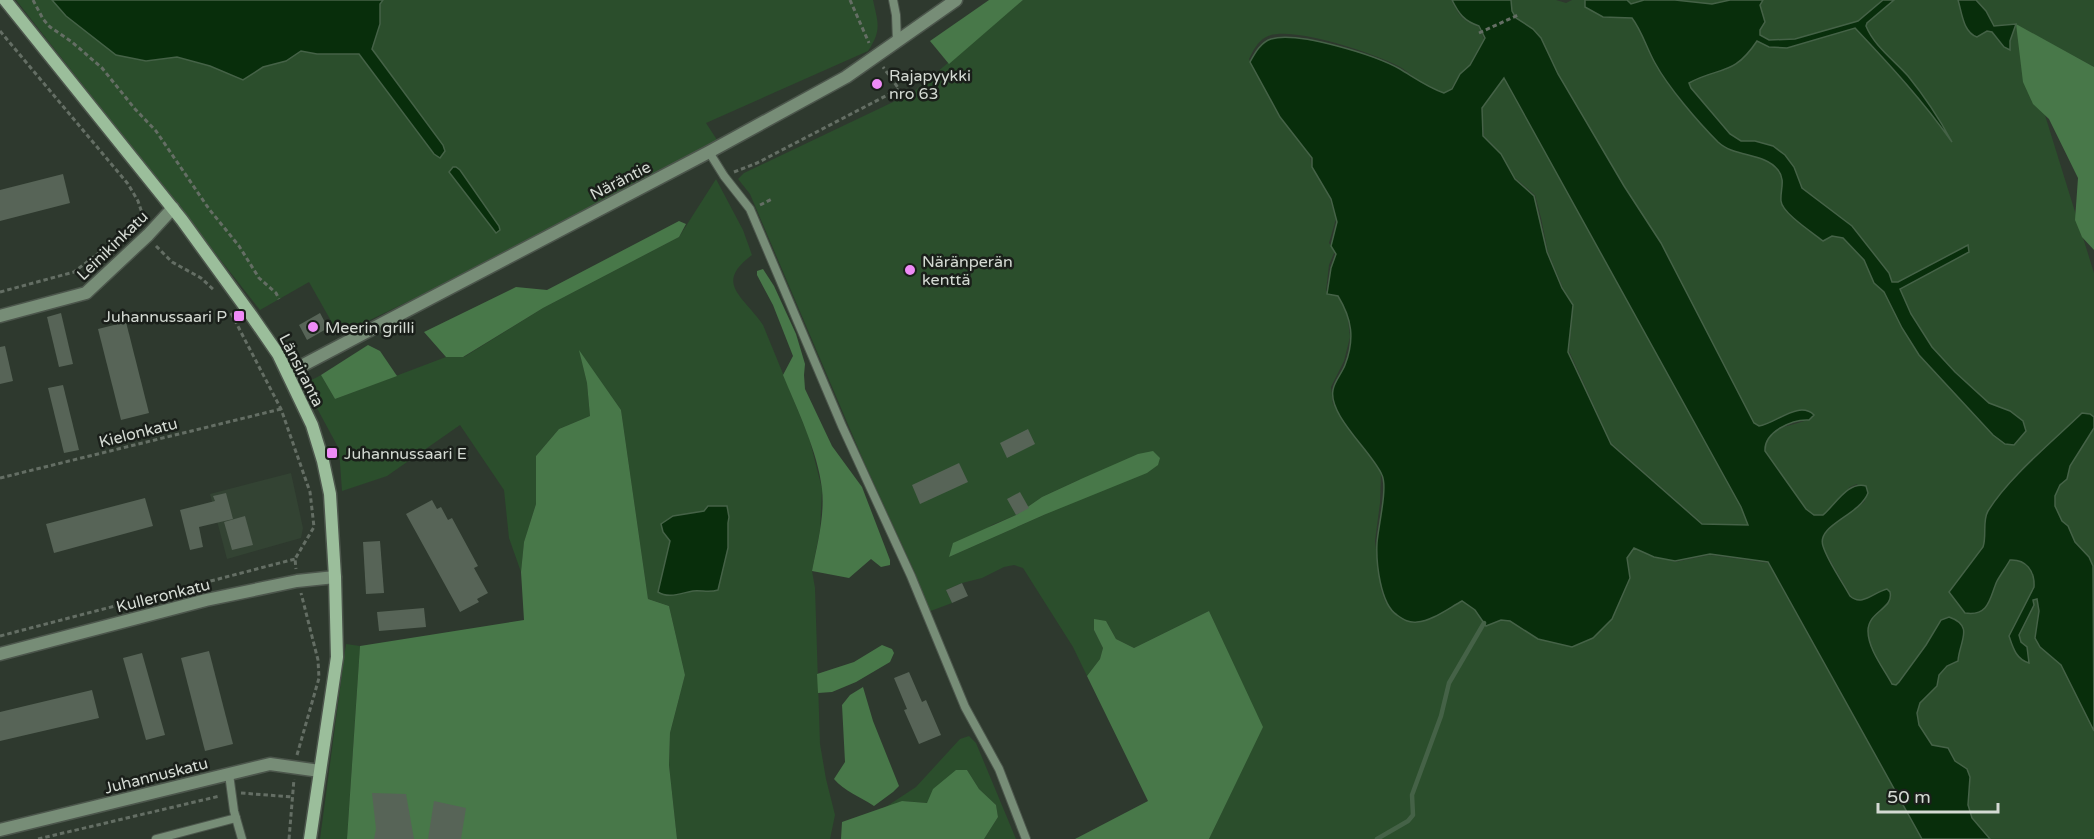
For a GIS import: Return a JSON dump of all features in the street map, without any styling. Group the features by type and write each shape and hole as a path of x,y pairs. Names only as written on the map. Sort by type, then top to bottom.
{"street":[{"name":"Länsiranta","path":"5,0 172,208 258,325 278,354 312,425 330,494 337,657 310,839"},
{"name":"Näräntie","path":"288,373 709,153 846,76 956,0"},
{"name":"Leinikinkatu","path":"0,316 86,293 148,235 172,208"},
{"name":"Kulleronkatu","path":"0,654 206,600 297,580 335,577"},
{"name":"Juhannuskatu","path":"0,830 270,764 320,771"}],"lane":[{"path":"893,0 897,15 897,41"},
{"path":"709,153 750,209 843,426 911,576 965,707 999,769 1026,839"},
{"path":"229,774 242,839"},
{"path":"156,839 236,818"}],"path":[{"path":"33,0 48,24 102,68 156,131 213,215 239,246 259,278 279,298"},
{"path":"724,176 757,163 899,89 875,56 850,0"},
{"path":"1479,33 1518,15"},
{"path":"0,31 128,184 138,201 148,235 160,253 171,262 201,278 217,293"},
{"path":"0,292 74,272 143,219"},
{"path":"229,310 282,409 310,492 314,527 295,560 297,580 318,660 318,678 294,766 289,839"},
{"name":"Kielonkatu","path":"0,478 282,409"},
{"path":"0,636 295,560"},
{"path":"38,839 232,793 293,797"}],"shaded area":[{"path":"16,0 52,0 66,16 91,34 146,61 177,57 210,66 243,80 263,67 286,61 301,51 317,54 359,54 434,154 443,145 372,49 380,24 380,4 383,0 873,0 878,26 868,51 706,123 723,149 339,335 309,282 260,310"},
{"path":"52,0 383,0 380,4 380,24 372,49 443,145 445,151 440,158 434,154 359,54 317,54 301,51 286,61 263,67 243,80 210,66 177,57 146,61 116,55 66,16"},
{"path":"989,0 1023,0 949,64 930,41"},
{"path":"1023,0 1451,0 1462,17 1479,27 1484,39 1469,66 1460,74 1451,89 1444,93 1429,87 1400,67 1385,60 1351,47 1311,37 1277,34 1266,37 1258,44 1249,59 1278,114 1310,155 1311,164 1329,196 1336,219 1329,243 1335,251 1329,265 1326,291 1336,293 1347,311 1350,337 1344,361 1331,387 1333,404 1381,473 1375,541 1381,590 1385,601 1391,609 1461,598 1625,555 1633,545 1675,562 1710,555 1768,563 1922,839 1209,839 1262,727 1209,611 1134,648 1116,639 1106,621 1094,630 1103,648 1100,659 1087,676 1073,647 1023,568 1014,565 1004,567 982,578 946,590 952,603 928,612 915,573 864,462 750,194 738,179 744,173 912,93","holes":["1081,479 1046,514 949,557 992,525 1016,515 1042,497"]},
{"path":"1452,0 1511,0 1512,11 1516,18 1533,29 1541,38 1558,74 1624,186 1661,243 1754,423 1759,426 1801,410 1814,415 1809,420 1787,424 1780,428 1769,438 1765,451 1806,509 1814,515 1823,515 1848,490 1860,485 1866,486 1868,493 1863,501 1826,532 1823,546 1850,596 1859,600 1887,589 1890,592 1888,602 1872,619 1868,631 1873,652 1892,684 1896,685 1899,682 1941,620 1949,617 1962,625 1964,635 1958,661 1947,666 1939,675 1937,686 1920,703 1917,713 1919,725 1932,745 1948,748 1955,761 1967,769 1970,777 1968,805 1972,818 1990,839 1922,839 1768,562 1710,554 1675,561 1654,557 1634,548 1627,558 1630,578 1612,619 1593,638 1572,647 1538,639 1510,621 1501,620 1486,626 1475,610 1462,601 1434,617 1417,622 1404,620 1391,610 1380,582 1377,561 1384,481 1377,466 1337,411 1333,400 1333,390 1345,365 1351,338 1349,321 1343,305 1338,296 1327,294 1331,268 1336,254 1331,246 1337,222 1331,199 1312,167 1312,158 1280,117 1250,62 1267,40 1283,37 1299,38 1373,57 1444,93 1452,89 1460,74 1470,65 1485,38 1479,26 1466,19","holes":["1504,78 1741,507 1748,525 1702,524 1611,444 1568,352 1573,305 1562,288 1547,252 1534,196 1515,179 1501,154 1483,136 1482,108"]},
{"path":"1511,0 1556,0 1566,3 1572,0 2094,0 2094,67 2017,25 2094,273 2094,839 1989,839 1971,818 1958,765 1931,745 1918,726 1916,714 1919,704 1936,687 1938,676 1946,667 1957,662 1948,617 1941,620 1926,646 1898,683 1895,686 1891,685 1877,661 1869,643 1868,634 1868,625 1872,617 1887,605 1865,599 1853,600 1822,546 1822,536 1825,531 1865,501 1857,484 1850,487 1823,516 1813,515 1805,510 1764,452 1765,444 1774,432 1811,419 1794,411 1765,426 1758,427 1754,423 1511,12"},
{"path":"1585,0 1627,0 1631,4 1644,0 1675,0 1712,4 1730,0 1763,0 1760,5 1765,22 1760,35 1769,40 1795,39 1858,21 1883,0 1894,0 1866,26 1879,46 1920,92 1952,142 1930,112 1855,28 1787,48 1769,47 1757,41 1733,66 1689,83 1730,134 1741,141 1755,141 1773,146 1785,155 1794,167 1802,188 1852,226 1889,273 1892,282 1898,282 1968,245 1969,252 1900,289 1911,314 1932,347 1955,372 1989,403 2010,411 2023,421 2026,431 2014,445 2005,444 1993,435 1919,355 1884,292 1874,283 1864,260 1843,238 1832,236 1823,241 1787,211 1781,201 1782,181 1778,170 1765,160 1725,147 1702,125 1661,72 1632,18 1603,17 1585,7"},
{"path":"1958,0 1976,0 1986,11 1994,26 2016,24 2010,41 2010,50 2004,47 1992,32 1987,31 1977,37 1972,35 1964,22"},
{"path":"2016,24 2094,67 2094,250 2082,237 2075,220 2078,178 2049,119 2033,104 2023,82"},
{"path":"1504,78 1741,507 1748,525 1703,524 1611,443 1569,351 1573,305 1548,252 1535,195 1513,176 1499,151 1484,136 1482,108"},
{"path":"453,167 460,170 499,226 500,230 496,233 449,172"},
{"path":"716,179 743,230 752,255 740,265 733,282 741,298 763,325 809,437 822,489 820,530 812,571 815,588 820,744 835,815 830,839 677,839 669,765 670,733 685,675 669,606 648,599 621,410 580,352 587,383 590,416 559,429 536,456 536,504 524,542 521,572 509,538 504,490 460,425 387,476 342,491 339,449 304,384 321,375 335,399 446,357 464,357 543,308 679,237"},
{"path":"679,221 686,224 679,237 543,308 463,357 446,357 424,332 516,287 547,290"},
{"path":"763,269 774,286 796,334 805,364 805,389 832,446 862,487 890,565 881,567 871,559 849,578 812,571 822,510 820,475 806,431 783,375 793,356 773,305 757,275 757,271"},
{"path":"368,345 380,351 397,376 335,399 321,375"},
{"path":"579,350 621,410 648,599 669,606 685,675 670,733 669,765 677,839 347,839 360,646 524,620 521,572 524,542 536,504 536,456 559,429 590,416 587,383"},
{"path":"2082,413 2094,417 2094,428 2070,466 2067,479 2060,485 2055,496 2055,506 2075,542 2089,557 2093,566 2094,731 2061,665 2040,647 2035,638 2039,611 2037,599 2033,600 2034,605 2019,635 2021,642 2027,647 2029,663 2018,656 2012,645 2009,636 2034,587 2033,576 2025,564 2010,560 1997,581 1988,604 1980,612 1965,613 1949,592 1983,547 1986,515 1997,498 2019,473"},
{"path":"1153,451 1160,458 1158,465 1147,473 949,557 953,543 1016,515 1042,497 1081,479 1138,454"},
{"path":"291,473 303,528 301,538 227,559 210,494"},
{"path":"708,506 727,506 729,517 728,548 718,590 671,595 658,592 670,541 663,532 661,524 673,516 704,511"},
{"path":"1209,611 1263,727 1209,839 1075,839 1148,801 1087,676 1100,659 1103,648 1094,630 1094,619 1106,621 1116,639 1134,648"},
{"path":"346,644 360,646 347,839 320,839"},
{"path":"882,645 892,649 894,653 890,662 856,682 832,692 818,693 817,674 854,662"},
{"path":"863,687 873,721 899,786 874,806 834,779 845,762 842,705 850,695"},
{"path":"969,736 976,743 1016,839 984,839 998,817 996,805 979,789 967,770 927,803 902,801 881,810 916,787 960,739"},
{"path":"956,770 967,770 979,789 996,805 998,817 984,839 841,839 842,822 902,801 927,803 933,789"}],"building":[{"path":"63,174 70,203 0,221 0,190"},
{"path":"61,313 73,364 59,367 47,317"},
{"name":"Meerin grilli","path":"320,313 328,328 307,340 299,325"},
{"path":"126,322 149,413 121,420 98,329"},
{"path":"5,346 13,381 0,384 0,347"},
{"path":"63,385 79,450 64,453 48,388"},
{"path":"1028,429 1035,444 1007,458 1000,443"},
{"path":"959,463 968,482 920,504 912,485"},
{"path":"1020,492 1029,508 1016,515 1007,499"},
{"path":"226,493 233,519 199,527 203,547 190,550 180,510 215,501 213,496"},
{"path":"145,498 153,526 54,553 46,524"},
{"path":"432,500 437,509 441,507 448,520 452,518 478,566 474,568 488,593 477,599 479,602 460,612 406,514"},
{"path":"245,516 253,545 232,550 224,522"},
{"path":"380,541 384,593 366,594 363,542"},
{"path":"962,583 968,596 952,603 946,590"},
{"path":"424,608 426,627 379,631 377,612"},
{"path":"209,651 233,744 205,751 181,658"},
{"path":"142,653 165,735 146,740 123,658"},
{"path":"909,672 922,702 926,700 941,735 919,744 904,710 907,709 894,678"},
{"path":"92,690 99,718 0,741 0,712"},
{"path":"372,793 406,794 414,839 374,839 376,829"},
{"path":"434,801 466,808 461,839 428,839"}],"waterway":[{"path":"1377,839 1408,821 1413,815 1412,795 1441,716 1449,683 1484,623"}],"place":[{"name":"Rajapyykki nro 63","path":"877,84"},
{"name":"Näränperän kenttä","path":"910,270"},
{"name":"Juhannussaari P","path":"239,316"},
{"name":"Meerin grilli","path":"313,327"},
{"name":"Juhannussaari E","path":"332,453"}]}
